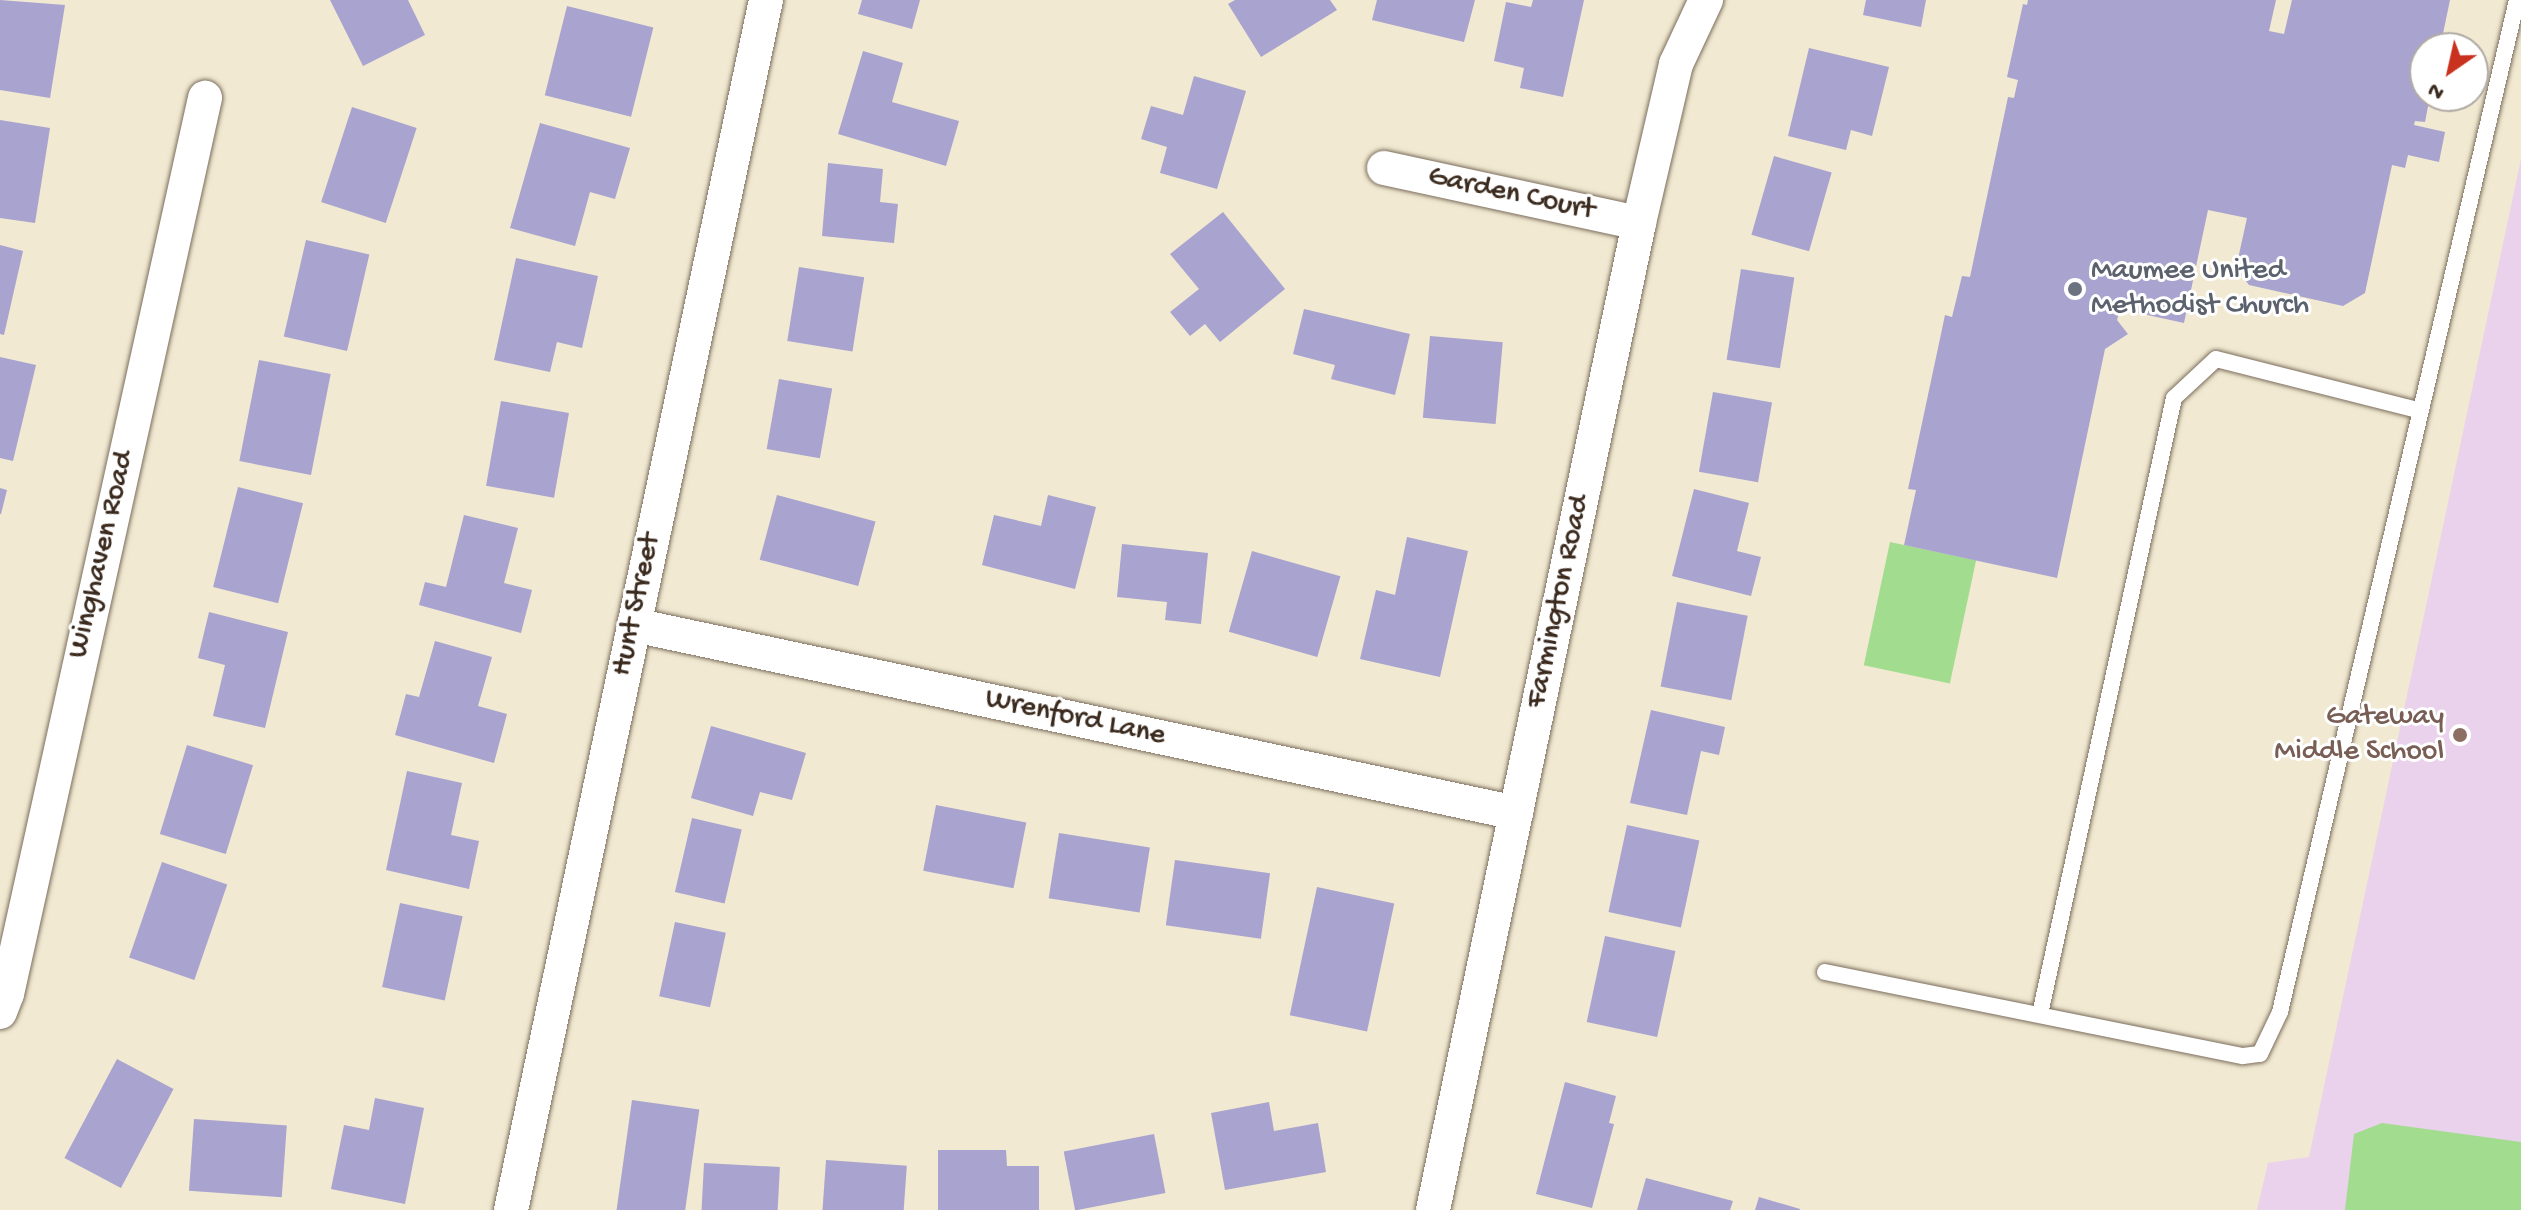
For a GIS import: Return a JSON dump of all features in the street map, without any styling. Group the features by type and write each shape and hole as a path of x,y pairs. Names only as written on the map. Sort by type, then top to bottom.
{"street":[{"name":"Hunt Street","path":"511,1210 766,0"},
{"name":"Farmington Road","path":"1433,1210 1639,223 1676,64 1706,0"},
{"name":"Winghaven Road","path":"0,1012 7,994 205,98"},
{"name":"Garden Court","path":"1384,168 1639,223"},
{"name":"Wrenford Lane","path":"634,625 1516,813"}],"lane":[{"path":"1825,972 2243,1056 2260,1054 2280,1012 2517,0"},
{"path":"2040,1014 2174,398 2216,359 2421,411"}],"shaded area":[{"name":"Gateway Middle School","path":"2521,159 2521,1210 2257,1210 2268,1163 2309,1157"}],"green space":[{"path":"1890,542 1976,560 1950,684 1864,665"},
{"path":"2382,1123 2521,1142 2521,1210 2345,1210 2354,1134"}],"building":[{"path":"0,0 65,5 50,98 0,90"},
{"path":"330,0 408,0 425,35 363,66"},
{"path":"862,0 920,0 912,29 858,14"},
{"path":"1235,0 1330,0 1337,10 1261,57 1228,4"},
{"path":"1377,0 1475,0 1464,42 1372,20"},
{"path":"1533,0 1584,0 1563,97 1520,88 1524,68 1494,61 1506,2 1531,7"},
{"path":"1866,0 1926,0 1921,27 1863,15"},
{"name":"Maumee United Methodist Church","path":"2028,0 2276,0 2269,31 2284,34 2292,0 2450,0 2443,32 2409,32 2409,112 2427,112 2425,122 2415,121 2414,125 2445,132 2439,162 2408,155 2405,168 2392,165 2365,293 2343,306 2249,285 2236,268 2247,218 2208,210 2184,323 2120,309 2117,320 2128,334 2105,349 2057,578 1904,545 1916,490 1908,489 1945,315 1952,317 1962,276 1970,277 2008,97 2014,98 2018,80 2007,77 2023,4 2027,5"},
{"path":"567,6 653,28 631,117 545,95"},
{"path":"1809,48 1889,67 1872,136 1851,130 1846,150 1788,136"},
{"path":"863,51 903,63 892,102 959,121 946,166 838,134"},
{"path":"1194,76 1246,91 1217,189 1160,173 1167,147 1141,139 1151,106 1183,115"},
{"path":"352,107 417,128 386,223 321,202"},
{"path":"0,120 50,128 35,223 0,218"},
{"path":"540,123 630,148 615,199 590,192 575,246 510,228"},
{"path":"1774,156 1832,173 1809,251 1751,235"},
{"path":"828,163 883,169 880,202 898,204 894,243 822,236"},
{"path":"1223,212 1285,289 1220,342 1205,324 1190,336 1170,312 1199,289 1170,254"},
{"path":"306,240 369,255 347,351 284,336"},
{"path":"0,245 23,251 4,335 0,334"},
{"path":"516,258 598,276 582,348 557,342 550,372 494,360"},
{"path":"799,267 864,277 852,351 787,341"},
{"path":"1741,269 1794,277 1780,368 1727,360"},
{"path":"1304,309 1410,334 1395,395 1331,379 1335,365 1293,354"},
{"path":"1430,336 1503,342 1496,424 1423,418"},
{"path":"0,357 36,365 13,461 0,458"},
{"path":"259,360 331,374 311,475 239,461"},
{"path":"779,379 832,388 820,458 767,449"},
{"path":"1713,392 1772,402 1758,482 1699,472"},
{"path":"501,401 569,413 554,498 486,486"},
{"path":"238,487 303,503 278,603 213,587"},
{"path":"0,488 7,490 1,514 0,514"},
{"path":"1694,489 1749,503 1737,551 1761,557 1751,596 1672,576"},
{"path":"777,495 876,521 858,586 760,560"},
{"path":"1048,495 1096,507 1075,589 982,565 994,515 1041,526"},
{"path":"464,515 518,528 504,583 532,590 521,633 419,605 425,582 446,587"},
{"path":"1407,537 1468,551 1440,677 1360,659 1376,590 1395,595"},
{"path":"1122,544 1208,553 1201,624 1165,620 1167,602 1117,597"},
{"path":"1252,551 1340,576 1317,657 1229,632"},
{"path":"1677,602 1748,616 1731,700 1661,686"},
{"path":"209,612 288,632 265,728 213,716 225,665 198,658"},
{"path":"435,641 492,657 478,706 507,714 494,763 395,735 406,694 419,697"},
{"path":"1651,710 1725,727 1719,755 1701,751 1687,815 1630,803"},
{"path":"711,726 806,753 792,800 760,792 753,816 691,798"},
{"path":"187,745 253,765 226,854 160,834"},
{"path":"407,771 462,783 451,835 479,841 469,889 386,870"},
{"path":"936,805 1026,823 1014,888 923,871"},
{"path":"692,818 742,829 725,904 675,892"},
{"path":"1627,825 1699,840 1681,927 1608,912"},
{"path":"1059,833 1150,847 1140,913 1049,898"},
{"path":"1175,860 1270,873 1261,939 1166,925"},
{"path":"162,862 227,884 194,980 129,957"},
{"path":"1317,887 1394,903 1367,1032 1290,1015"},
{"path":"400,903 463,916 445,1000 382,987"},
{"path":"675,922 726,933 710,1007 659,996"},
{"path":"1605,936 1675,951 1657,1037 1587,1022"},
{"path":"117,1059 174,1089 121,1188 64,1158"},
{"path":"1565,1082 1616,1096 1609,1123 1614,1124 1592,1208 1536,1194"},
{"path":"375,1098 424,1108 405,1204 331,1189 344,1125 369,1130"},
{"path":"632,1100 699,1109 685,1210 617,1210"},
{"path":"1269,1102 1274,1131 1318,1123 1326,1172 1225,1190 1211,1113"},
{"path":"194,1119 287,1125 282,1197 189,1191"},
{"path":"1154,1134 1165,1193 1075,1210 1064,1152"},
{"path":"938,1150 1006,1150 1007,1166 1039,1166 1039,1210 938,1210"},
{"path":"826,1160 907,1166 904,1210 823,1210"},
{"path":"704,1163 780,1167 778,1210 702,1210"},
{"path":"1646,1178 1733,1201 1730,1210 1637,1210"},
{"path":"1759,1197 1800,1209 1800,1210 1755,1210"}],"place":[{"name":"Maumee United Methodist Church","path":"2075,289"},
{"name":"Gateway Middle School","path":"2460,735"}]}
